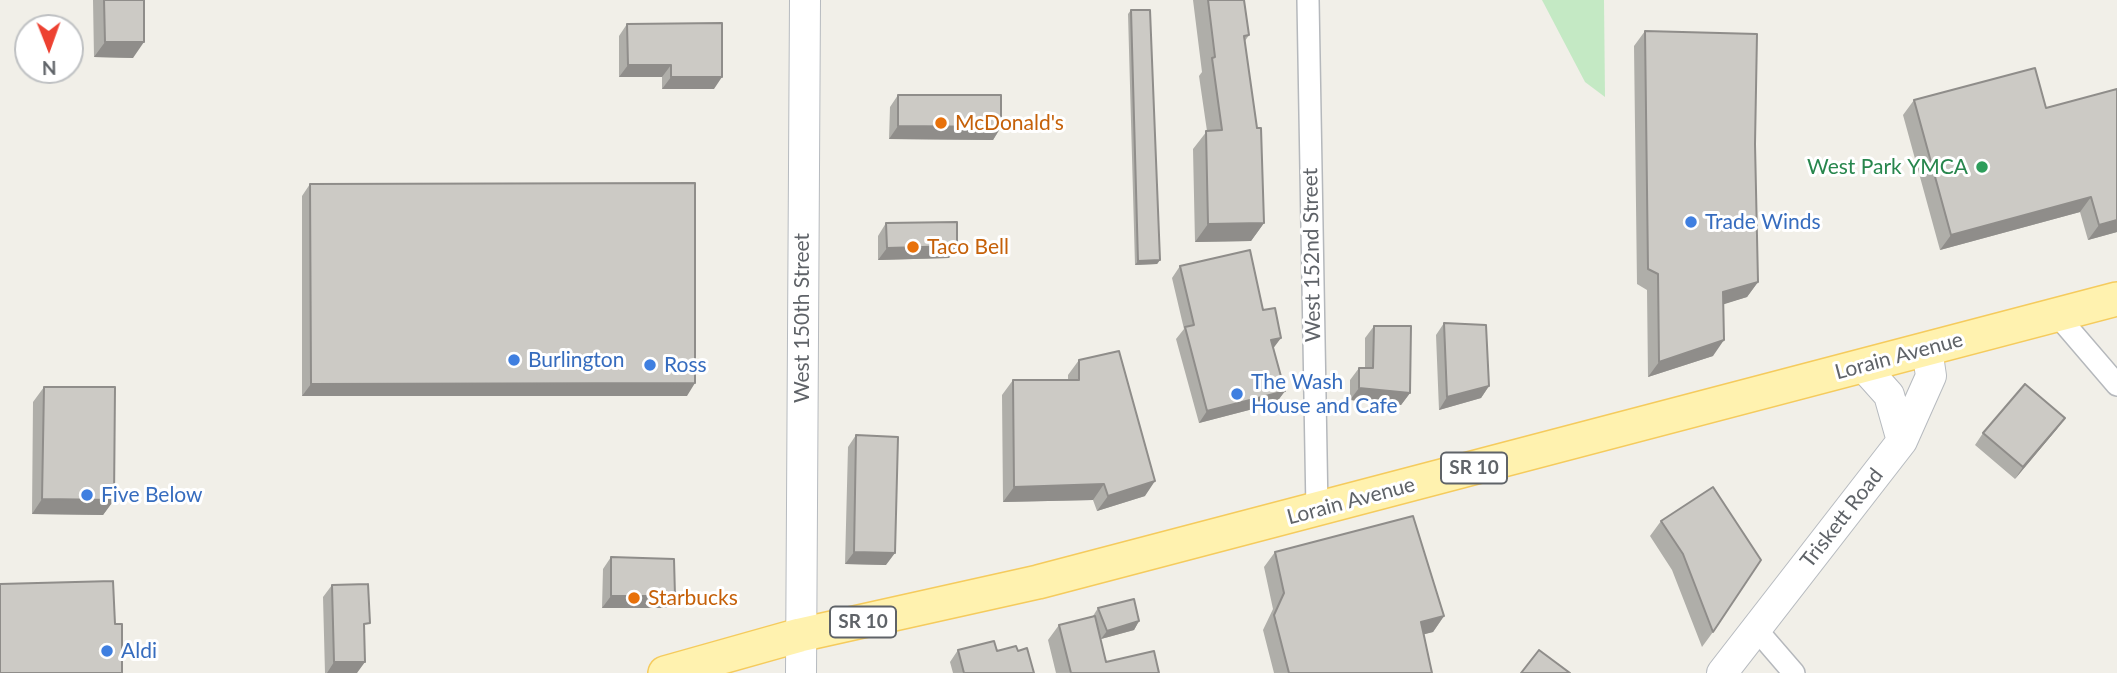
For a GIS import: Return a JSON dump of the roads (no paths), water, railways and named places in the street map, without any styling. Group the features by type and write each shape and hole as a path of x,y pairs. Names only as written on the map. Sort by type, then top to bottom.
{"main road":[{"name":"West 150th Street","path":"801,673 804,0"},
{"name":"Lorain Avenue","path":"665,673 800,635 1026,585 2117,299"},
{"name":"Triskett Road","path":"1722,673 1902,441 1931,376 1927,349"},
{"path":"1863,366 1889,395 1902,441"}],"street":[{"name":"West 152nd Street","path":"1308,0 1317,510"},
{"path":"2057,315 2117,385"},
{"path":"1756,629 1794,673"}],"place":[{"name":"McDonald's","path":"941,123"},
{"name":"West Park YMCA","path":"1982,167"},
{"name":"Trade Winds","path":"1691,222"},
{"name":"Taco Bell","path":"913,247"},
{"name":"Burlington","path":"514,360"},
{"name":"Ross","path":"650,365"},
{"name":"The Wash House and Cafe","path":"1237,394"},
{"name":"Five Below","path":"87,495"},
{"name":"Starbucks","path":"634,598"},
{"name":"Aldi","path":"107,651"}]}
